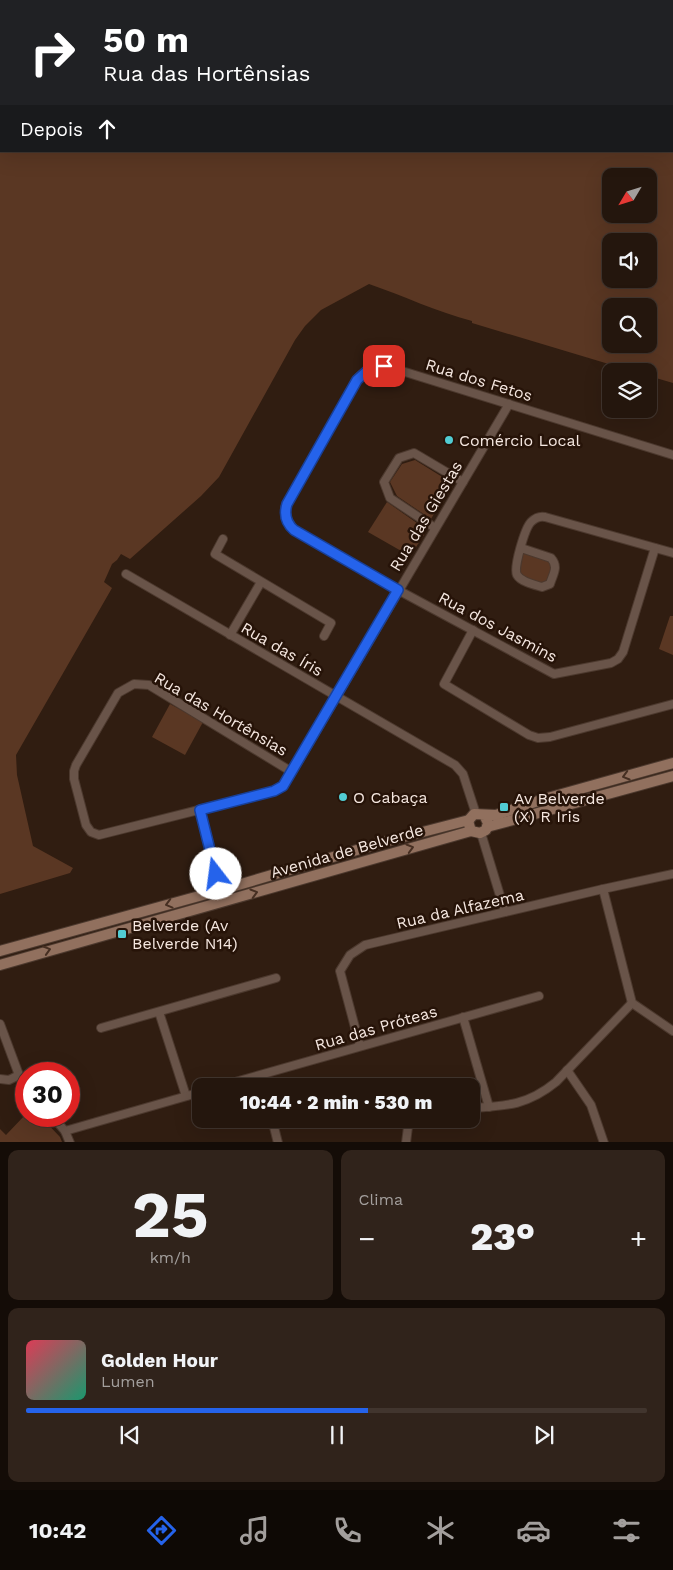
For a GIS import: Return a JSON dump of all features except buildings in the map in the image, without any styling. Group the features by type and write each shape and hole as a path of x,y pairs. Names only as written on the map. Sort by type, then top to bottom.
{"main road":[{"name":"Avenida de Belverde","path":"0,951 221,890 476,816 496,815 544,799 673,762"},
{"name":"Avenida de Belverde","path":"0,965 673,776"},
{"path":"476,816 488,820 480,830 468,825 476,816"}],"street":[{"name":"Rua dos Fetos","path":"398,590 294,530 286,516 287,504 357,380 370,369 379,366 389,367 673,455"},
{"name":"Rua das Giestas","path":"292,772 509,404"},
{"path":"435,528 391,499 384,482 399,458 415,453 463,482"},
{"path":"521,548 552,559 556,569 548,585 540,587 518,576 516,567 521,548 529,524 542,516 673,553"},
{"path":"223,539 215,554 331,623 324,636"},
{"name":"Rua dos Jasmins","path":"398,590 554,674 611,663 618,659 623,652 655,548"},
{"name":"Rua das Íris","path":"126,574 460,769 468,784 476,816"},
{"path":"230,635 262,582"},
{"path":"473,630 444,684 529,735 538,738 550,737 673,704"},
{"name":"Rua das Hortênsias","path":"134,684 149,685 292,772 283,786 277,790 102,835 95,834 88,829 74,779 74,771 120,690 134,684"},
{"path":"200,810 224,901"},
{"path":"480,830 505,912"},
{"name":"Rua da Alfazema","path":"360,1046 340,971 350,955 365,945 673,874"},
{"path":"603,889 632,1003 673,1031"},
{"path":"101,1028 276,978"},
{"name":"Rua das Próteas","path":"251,1078 539,996"},
{"path":"480,1107 523,1102 536,1097 556,1082 632,1003"},
{"path":"159,1012 186,1096"},
{"path":"463,1018 488,1107"},
{"path":"0,1024 15,1064"},
{"path":"567,1070 591,1105 604,1142"},
{"path":"0,1079 9,1080 15,1077"},
{"path":"65,1131 192,1094"},
{"path":"62,1127 70,1142"},
{"path":"274,1128 278,1142"},
{"path":"406,1142 408,1128"}],"shaded area":[{"path":"0,152 673,152 673,383 657,378 657,363 605,363 472,323 472,321 369,284 321,310 305,326 295,340 219,477 201,496 130,559 121,554 112,564 104,582 112,588 16,755 17,775 33,846 73,868 70,873 0,894"},
{"path":"415,460 452,483 431,519 397,496 390,482 402,464"},
{"path":"387,502 424,528 424,535 410,556 368,532"},
{"path":"523,553 549,559 553,569 548,581 540,585 520,575 518,568"},
{"path":"670,616 673,616 673,655 659,649"},
{"path":"170,704 203,722 185,755 152,737"},
{"path":"15,1126 50,1127 62,1142 0,1142 0,1129 6,1135"}],"place":[{"name":"Comércio Local","path":"449,440"},
{"name":"O Cabaça","path":"343,797"},
{"name":"Av Belverde (X) R Iris","path":"504,807"},
{"name":"Belverde (Av Belverde N14)","path":"122,934"}],"route":[{"path":"216,874 200,810 274,791 283,786 398,590 294,530 289,524 285,512 287,504 357,380 367,371 384,366"}]}
